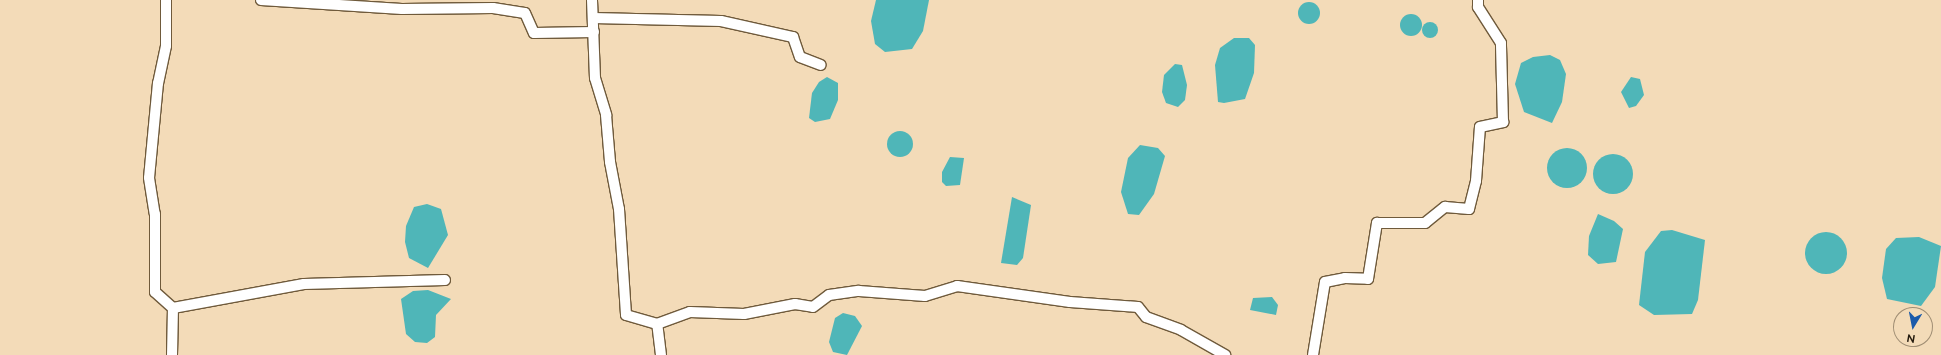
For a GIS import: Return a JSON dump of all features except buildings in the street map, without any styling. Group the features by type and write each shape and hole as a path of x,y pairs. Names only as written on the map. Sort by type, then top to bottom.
{"street":[{"path":"166,0 166,46 158,83 149,178 155,214 155,292 173,308 172,355"},
{"path":"261,0 402,9 493,8 525,12 534,32 594,32"},
{"path":"592,0 594,18 595,78 606,115 610,162 619,209 626,315 656,324 690,312 744,314 796,304 814,307 829,295 859,291 925,296 957,286 1070,302 1138,307 1146,317 1182,330 1224,355"},
{"path":"1313,355 1325,282 1345,278 1368,279 1377,223 1425,223 1445,207 1469,209 1476,181 1480,126 1503,122 1501,43 1478,7 1478,0"},
{"path":"594,18 721,21 793,37 798,42 800,57 821,65"},
{"path":"173,308 304,284 445,280"},
{"path":"656,324 661,355"}],"water":[{"path":"876,0 929,0 923,31 912,49 885,52 875,44 871,21"},
{"path":"1305,2 1313,2 1320,9 1320,17 1313,24 1305,24 1298,17 1298,9"},
{"path":"1411,14 1419,17 1422,25 1419,33 1411,36 1403,33 1400,25 1403,17"},
{"path":"1430,22 1436,24 1438,30 1436,36 1430,38 1424,36 1422,30 1424,24"},
{"path":"1234,38 1249,38 1255,45 1254,73 1245,99 1224,103 1218,102 1215,65 1220,48"},
{"path":"1550,55 1560,60 1566,74 1562,102 1552,123 1524,112 1515,84 1521,63 1533,57"},
{"path":"1175,64 1182,65 1187,85 1185,100 1178,107 1166,103 1162,92 1164,75"},
{"path":"827,77 838,83 838,100 830,119 815,122 809,118 812,93 819,82"},
{"path":"1631,77 1640,79 1644,95 1636,106 1629,108 1621,92"},
{"path":"900,131 909,135 913,144 909,153 900,157 891,153 887,144 891,135"},
{"path":"1140,145 1158,148 1165,156 1154,194 1139,215 1128,214 1121,192 1128,158"},
{"path":"1567,148 1581,154 1587,168 1581,182 1567,188 1553,182 1547,168 1553,154"},
{"path":"1617,154 1624,157 1630,163 1633,174 1632,182 1624,191 1617,194 1609,194 1602,191 1594,182 1593,170 1596,163 1605,155"},
{"path":"950,157 964,158 960,185 946,186 942,182 942,172"},
{"path":"1012,197 1031,205 1023,258 1017,265 1001,263"},
{"path":"427,204 441,209 448,235 428,268 409,258 405,242 406,226 414,207"},
{"path":"1598,214 1614,221 1623,229 1616,262 1598,264 1588,255 1589,236"},
{"path":"1672,230 1705,240 1698,300 1692,314 1654,315 1639,305 1645,252 1661,231"},
{"path":"1826,232 1841,238 1847,253 1841,268 1826,274 1811,268 1805,253 1811,238"},
{"path":"1919,237 1941,246 1935,287 1921,306 1887,299 1882,278 1886,249 1896,238"},
{"path":"428,290 451,299 436,315 435,337 427,343 415,342 406,334 401,299 413,291"},
{"path":"1272,297 1278,305 1276,315 1250,310 1253,298"},
{"path":"843,313 855,316 862,326 847,355 833,352 829,342 835,318"}]}
